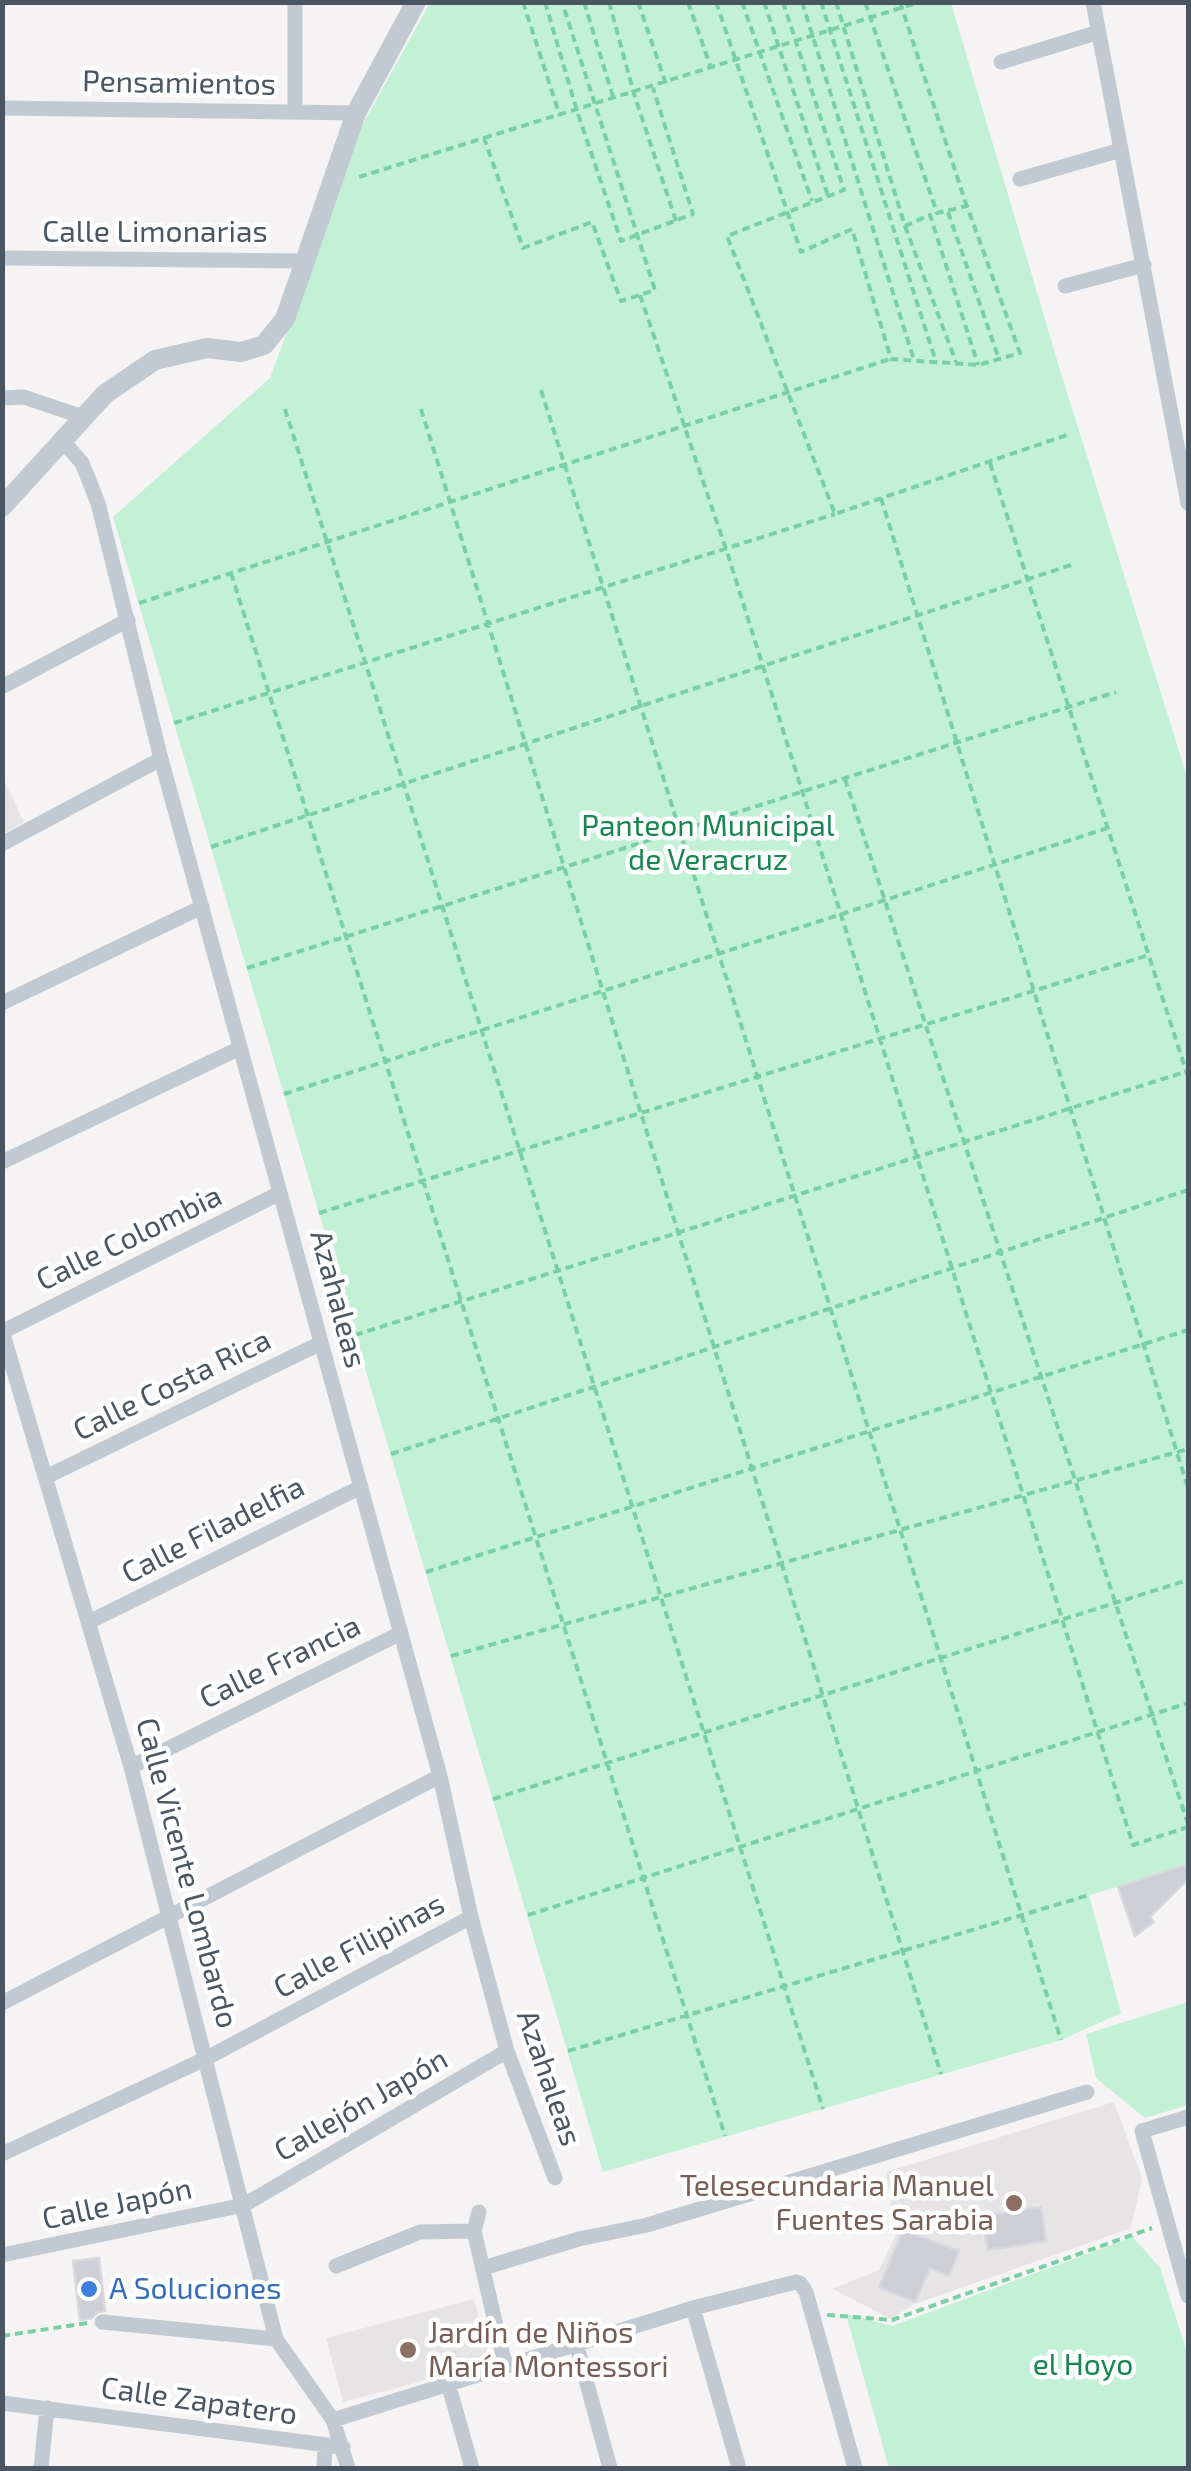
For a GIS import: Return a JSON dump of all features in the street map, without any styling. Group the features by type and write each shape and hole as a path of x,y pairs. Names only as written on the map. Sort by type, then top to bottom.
{"street":[{"path":"295,2 295,112"},
{"path":"2,507 105,394 155,360 208,348 241,352 264,346 285,320 356,113 416,2"},
{"path":"1092,2 1188,503"},
{"path":"1001,62 1098,32"},
{"name":"Pensamientos","path":"2,108 356,113"},
{"path":"1020,179 1121,150"},
{"name":"Calle Limonarias","path":"2,258 307,261"},
{"path":"1064,286 1144,264"},
{"path":"2,398 24,397 83,417"},
{"name":"Azahaleas","path":"61,439 82,463 98,503 161,759 440,1776 471,1917 507,2051 555,2178"},
{"path":"2,687 128,620"},
{"path":"2,844 161,759"},
{"path":"2,1002 202,908"},
{"path":"2,1162 240,1048"},
{"name":"Calle Colombia","path":"3,1331 280,1193"},
{"name":"Calle Vicente Lombardo","path":"3,1331 131,1767 276,2339 333,2420 348,2468"},
{"name":"Calle Costa Rica","path":"46,1477 322,1344"},
{"name":"Calle Filadelfia","path":"89,1622 360,1486"},
{"name":"Calle Francia","path":"131,1767 401,1633"},
{"path":"2,2002 440,1776"},
{"name":"Calle Filipinas","path":"2,2154 207,2058 471,1917"},
{"name":"Callejón Japón","path":"244,2205 507,2051"},
{"path":"483,2268 579,2239 647,2225 1086,2092"},
{"path":"1188,2118 1142,2130 1188,2296"},
{"name":"Calle Japón","path":"2,2256 244,2205"},
{"path":"479,2212 474,2231 506,2365"},
{"path":"336,2266 420,2232 474,2231"},
{"path":"333,2420 693,2308 800,2282 813,2314 855,2468"},
{"path":"693,2308 739,2468"},
{"path":"102,2322 276,2339"},
{"path":"576,2343 610,2468"},
{"path":"448,2383 472,2468"},
{"name":"Calle Zapatero","path":"2,2403 343,2447"},
{"path":"41,2468 47,2408"},
{"path":"324,2468 325,2446"}],"path":[{"path":"523,2 560,116"},
{"path":"545,2 622,241 693,214 653,88"},
{"path":"484,138 523,248 592,222 621,301 655,290 562,2"},
{"path":"584,2 614,100"},
{"path":"608,2 676,220"},
{"path":"638,2 666,84"},
{"path":"688,2 711,68"},
{"path":"716,2 801,252 852,230 891,359"},
{"path":"742,2 812,202"},
{"path":"764,2 828,196"},
{"path":"784,2 844,190 727,236 835,514"},
{"path":"802,2 915,362"},
{"path":"821,2 936,362"},
{"path":"836,2 906,226 956,364"},
{"path":"865,2 978,365"},
{"path":"359,177 920,2"},
{"path":"902,6 970,214"},
{"path":"138,603 891,359 978,365 1020,353 967,206 906,226"},
{"path":"948,211 1000,359"},
{"path":"640,295 726,549 1133,1845 1188,1826 844,778"},
{"path":"541,390 1061,2040"},
{"path":"284,409 823,2108"},
{"path":"420,409 942,2074"},
{"path":"174,723 835,514 1070,434"},
{"path":"355,1334 1188,1073 989,462"},
{"path":"882,498 1188,1488"},
{"path":"211,847 1074,564"},
{"path":"230,573 726,2136"},
{"path":"247,968 1116,692"},
{"path":"284,1094 1108,828"},
{"path":"320,1213 1149,955"},
{"path":"390,1454 1188,1190"},
{"path":"426,1572 1188,1330"},
{"path":"450,1656 1188,1449"},
{"path":"493,1800 1188,1580"},
{"path":"528,1915 1188,1702"},
{"path":"568,2051 1089,1894"},
{"path":"813,2314 892,2320 1168,2223"},
{"path":"2,2336 62,2324 102,2322"}],"shaded area":[{"path":"2,775 24,822 3,834 2,834"},
{"name":"Telesecundaria Manuel Fuentes Sarabia","path":"1114,2102 1142,2178 1131,2228 912,2305 891,2319 833,2289 879,2270 896,2235 886,2172"},
{"name":"Jardín de Niños María Montessori","path":"474,2299 491,2363 343,2402 326,2338"}],"green space":[{"name":"Panteon Municipal de Veracruz","path":"430,3 951,3 1188,780 1188,1866 1089,1895 1121,2013 1061,2040 603,2172 113,517 270,378 363,124"},
{"path":"1188,2002 1188,2105 1145,2118 1096,2078 1086,2034"},
{"name":"el Hoyo","path":"1133,2237 1160,2268 1188,2355 1188,2468 889,2468 846,2314 892,2326"}],"building":[{"path":"1188,1864 1188,1879 1150,1917 1154,1922 1135,1936 1118,1887"},
{"path":"1041,2207 1046,2241 988,2250 982,2216"},
{"path":"903,2230 959,2251 949,2276 930,2268 915,2302 879,2287"},
{"name":"A Soluciones","path":"99,2258 105,2311 80,2320 73,2261"}],"place":[{"name":"Telesecundaria Manuel Fuentes Sarabia","path":"1014,2203"},
{"name":"A Soluciones","path":"89,2289"},
{"name":"Jardín de Niños María Montessori","path":"408,2350"}]}
